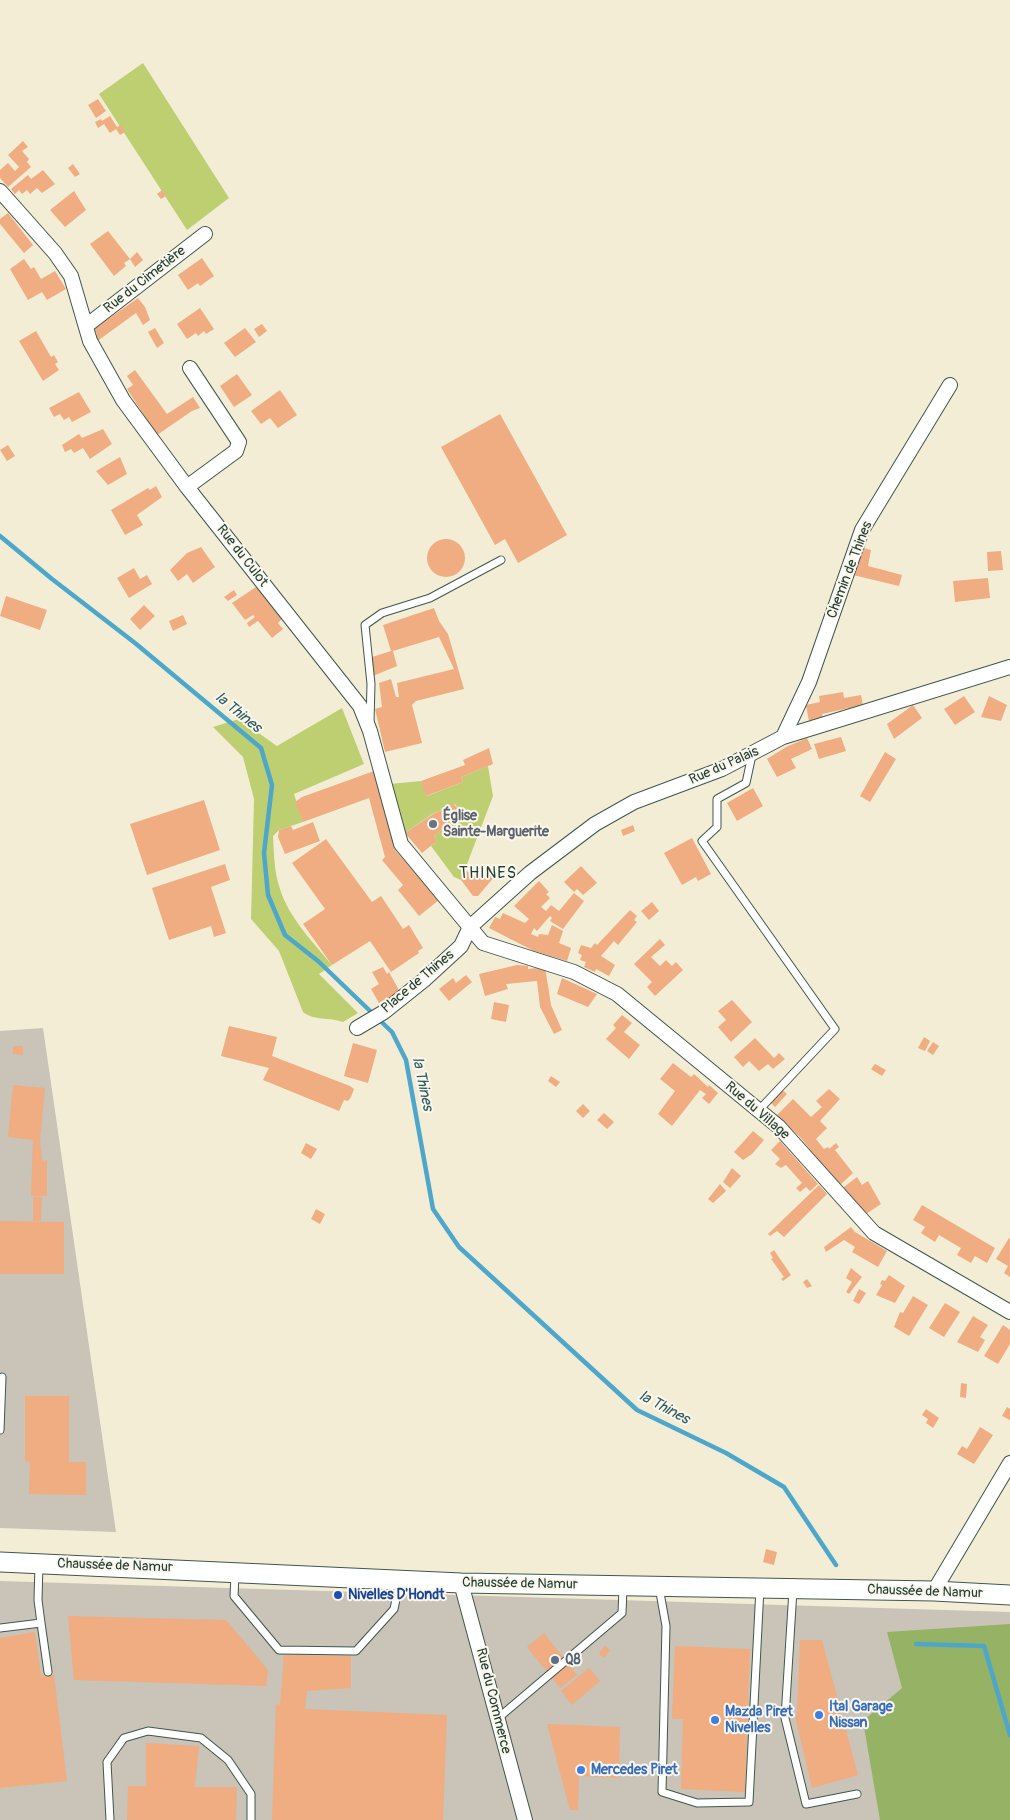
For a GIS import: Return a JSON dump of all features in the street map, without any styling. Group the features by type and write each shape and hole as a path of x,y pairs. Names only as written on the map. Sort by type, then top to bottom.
{"main road":[{"name":"Chaussée de Namur","path":"0,1562 461,1583 934,1591 1010,1595"}],"street":[{"name":"Rue du Culot","path":"0,191 55,253 71,276 90,341 123,400 188,487 360,706 370,731 401,844 470,926"},
{"name":"Rue du Cimetière","path":"86,326 205,234"},
{"path":"188,487 236,451 239,442 190,368"},
{"name":"Chemin de Thines","path":"783,737 809,682 862,530 950,385"},
{"name":"Rue du Palais","path":"470,926 530,873 595,824 634,802 722,769 752,755 783,737 1010,667"},
{"path":"470,926 483,943"},
{"name":"Place de Thines","path":"357,1028 384,1012 424,980 461,946 470,926"},
{"name":"Rue du Village","path":"461,946 483,943 574,972 617,994 779,1127 874,1233 1010,1312"},
{"path":"934,1591 1010,1463"},
{"name":"Rue du Commerce","path":"461,1583 481,1650 496,1719 525,1820"}],"lane":[{"path":"370,731 371,684 366,625 382,613 430,598 501,560"},
{"path":"752,755 746,783 717,799 717,827 702,841 835,1029 758,1110"},
{"path":"0,1430 2,1377"},
{"path":"39,1563 38,1600 48,1672"},
{"path":"235,1572 234,1596 279,1650 356,1651 394,1609 400,1580"},
{"path":"496,1719 622,1613 623,1586"},
{"path":"659,1586 666,1626 662,1792 697,1803 749,1802 760,1588"},
{"path":"794,1588 785,1718 806,1804 857,1794"},
{"path":"0,1628 41,1623"},
{"path":"110,1820 108,1762 124,1738 148,1731 201,1738 228,1760 251,1794 251,1820"}],"shaded area":[{"path":"43,1028 116,1532 0,1528 0,1031"},
{"path":"0,1581 1010,1612 1010,1820 0,1820"}],"green space":[{"path":"143,63 229,198 187,230 99,94"},
{"path":"342,708 364,764 294,794 303,822 279,830 273,836 277,876 284,900 295,920 332,965 319,974 358,1013 343,1022 312,1017 303,1012 279,951 251,919 254,799 243,757 213,727 239,719 277,746"},
{"path":"488,766 493,796 461,880 454,877 431,846 437,841 434,836 461,813 455,804 432,814 405,833 390,784 421,781 427,796 463,782 461,777"},
{"path":"1010,1624 1010,1820 880,1820 863,1721 902,1688 887,1632"}],"building":[{"path":"98,99 106,111 96,118 88,105"},
{"path":"110,116 117,127 120,125 125,132 120,135 116,129 110,133 104,124 98,128 95,122 101,119 102,121"},
{"path":"23,141 28,147 22,151 29,159 27,162 31,167 8,187 0,178 0,170 8,163 15,171 19,167 8,155"},
{"path":"73,164 80,174 75,177 68,168"},
{"path":"43,170 55,184 42,193 37,188 30,194 27,190 22,194 19,190 15,194 11,189 28,175 31,179"},
{"path":"162,190 166,196 161,199 157,194"},
{"path":"74,191 86,210 65,227 50,210"},
{"path":"8,213 33,245 24,253 0,224 0,219"},
{"path":"108,231 130,259 124,263 126,266 114,276 90,244"},
{"path":"137,252 143,260 135,267 130,259"},
{"path":"202,258 214,276 200,286 198,283 188,290 178,275"},
{"path":"24,259 31,269 34,267 41,279 55,271 66,289 47,300 42,292 28,300 10,269"},
{"path":"138,298 145,307 150,320 143,325 136,313 96,342 93,337 97,334 94,329"},
{"path":"200,308 214,329 206,334 204,331 198,336 196,333 187,339 177,324"},
{"path":"262,324 267,331 259,337 254,329"},
{"path":"155,328 164,343 157,348 148,332"},
{"path":"245,328 256,342 235,357 224,343"},
{"path":"36,331 51,357 54,355 58,362 55,364 59,370 43,381 19,341"},
{"path":"135,370 167,414 193,397 200,408 192,411 157,435 127,389 133,385 127,376"},
{"path":"237,374 252,395 234,407 220,386"},
{"path":"280,390 297,415 278,428 270,418 261,424 251,411"},
{"path":"79,392 91,412 72,422 69,417 64,420 60,414 54,417 49,408"},
{"path":"500,414 567,535 518,563 505,539 495,545 441,447"},
{"path":"103,429 112,444 90,459 83,448 74,453 71,449 65,452 62,445 79,434 82,438"},
{"path":"8,445 15,456 7,461 0,450"},
{"path":"120,457 127,474 108,485 96,471"},
{"path":"156,486 162,497 137,515 143,525 125,535 111,510 148,488 150,490"},
{"path":"446,539 460,544 465,558 460,572 446,577 432,572 427,558 432,544"},
{"path":"201,547 215,567 193,583 187,574 178,581 170,570 187,553"},
{"path":"860,547 871,550 868,566 902,575 899,586 853,575"},
{"path":"1001,551 1003,570 988,571 987,552"},
{"path":"134,568 140,579 147,575 152,584 129,598 117,578"},
{"path":"988,578 990,598 955,602 953,581"},
{"path":"256,587 282,619 278,623 283,629 272,638 258,621 249,627 247,623 255,617 253,615 245,620 232,603"},
{"path":"234,590 237,595 228,601 224,597"},
{"path":"6,596 47,610 40,630 0,616"},
{"path":"144,605 155,616 140,630 130,619"},
{"path":"434,608 439,621 448,634 464,689 416,701 412,705 422,743 385,752 375,709 382,707 379,683 391,679 396,697 399,697 397,683 454,669 439,637 393,651 397,666 373,676 372,657 391,651 383,625"},
{"path":"183,615 187,624 173,631 169,621"},
{"path":"843,692 844,698 861,695 863,705 822,714 823,718 809,721 806,705 820,702 819,696"},
{"path":"964,696 975,712 955,725 944,709"},
{"path":"989,696 1007,705 1001,721 981,717"},
{"path":"913,705 922,718 894,739 887,724"},
{"path":"841,737 846,751 819,759 814,744"},
{"path":"807,738 812,749 791,759 796,768 777,777 767,759 786,747"},
{"path":"489,748 493,764 461,777 463,782 426,796 421,781 465,765 463,760"},
{"path":"885,752 896,759 870,802 860,796"},
{"path":"374,771 395,850 439,900 419,916 398,890 403,885 382,860 385,857 369,798 303,822 295,802 302,797"},
{"path":"753,788 763,806 737,821 727,803"},
{"path":"204,800 220,850 147,875 130,824"},
{"name":"Église Sainte-Marguerite","path":"454,804 461,813 434,836 437,841 422,853 405,833 433,814"},
{"path":"313,822 320,841 285,854 278,837 279,830 291,826 293,830"},
{"path":"633,825 635,831 623,836 621,830"},
{"path":"692,838 711,874 698,881 696,877 682,885 664,853"},
{"path":"326,839 372,902 381,896 403,929 409,925 423,948 418,951 419,953 391,972 370,941 332,965 303,924 325,909 292,863"},
{"path":"225,864 230,880 211,887 226,933 214,937 211,926 169,940 152,888"},
{"path":"581,866 597,883 583,895 577,889 574,892 564,882"},
{"path":"487,867 496,875 478,896 473,896 461,880 465,870 475,876"},
{"path":"539,881 549,892 546,894 550,898 541,907 546,911 551,905 559,911 574,893 584,901 563,929 550,921 552,918 550,916 537,931 534,928 531,934 538,937 539,934 548,935 552,925 563,931 559,943 571,948 567,961 534,951 489,928 495,917 500,919 503,913 525,923 529,919 514,906"},
{"path":"652,902 659,911 649,920 641,911"},
{"path":"630,910 637,916 634,920 637,922 618,945 614,941 601,956 615,965 609,976 596,969 595,972 584,967 586,962 580,960 582,955 578,953 581,945 591,948 595,943 597,945"},
{"path":"660,939 665,945 651,957 660,966 666,960 672,966 676,962 683,970 655,996 647,987 652,982 634,964"},
{"path":"517,965 528,966 528,969 545,967 551,1005 562,1030 554,1034 540,1007 537,981 506,984 508,989 485,996 479,974"},
{"path":"383,967 387,974 389,972 400,992 379,1003 371,989 379,984 372,972"},
{"path":"466,975 472,982 449,1001 439,989 453,978 456,983"},
{"path":"562,978 597,994 588,1007 557,994"},
{"path":"732,1000 752,1022 731,1042 718,1027 726,1020 718,1011"},
{"path":"494,1002 509,1005 506,1022 491,1019"},
{"path":"622,1015 632,1023 624,1032 640,1045 629,1059 606,1039 616,1028 613,1025"},
{"path":"229,1026 277,1037 272,1056 350,1086 354,1089 351,1097 348,1101 344,1100 339,1111 263,1080 269,1068 221,1056"},
{"path":"924,1037 930,1041 925,1051 918,1048"},
{"path":"755,1038 774,1058 779,1053 785,1059 773,1069 768,1064 759,1071 749,1061 743,1067 734,1057"},
{"path":"933,1042 939,1046 933,1055 927,1051"},
{"path":"353,1043 377,1050 368,1083 344,1076"},
{"path":"13,1046 23,1046 23,1055 13,1054"},
{"path":"673,1063 691,1077 694,1074 708,1087 709,1085 718,1093 709,1104 702,1098 706,1094 700,1090 672,1126 658,1114 675,1091 660,1079"},
{"path":"875,1064 886,1070 882,1076 871,1069"},
{"path":"551,1076 560,1082 556,1087 548,1081"},
{"path":"13,1085 45,1088 40,1140 42,1161 47,1160 47,1196 31,1196 33,1140 8,1137"},
{"path":"780,1088 787,1094 775,1107 768,1100"},
{"path":"829,1089 840,1099 820,1121 827,1128 816,1139 824,1149 828,1147 829,1149 836,1143 839,1147 835,1150 853,1173 839,1186 801,1138 777,1115 793,1099 811,1117 822,1107 816,1101"},
{"path":"583,1104 590,1111 583,1118 576,1111"},
{"path":"604,1113 614,1122 607,1129 597,1120"},
{"path":"753,1131 764,1140 752,1154 743,1160 734,1152"},
{"path":"780,1141 818,1184 810,1191 806,1187 800,1192 796,1188 802,1183 786,1165 781,1168 775,1164 780,1159 771,1150"},
{"path":"306,1143 317,1149 311,1159 301,1153"},
{"path":"732,1168 741,1176 730,1188 723,1182"},
{"path":"857,1177 862,1185 868,1181 881,1204 863,1216 840,1190"},
{"path":"720,1184 726,1191 713,1203 708,1199"},
{"path":"819,1185 827,1194 784,1237 777,1231 770,1236 768,1234"},
{"path":"33,1197 42,1197 41,1221 33,1221"},
{"path":"922,1205 995,1248 987,1263 975,1256 971,1263 957,1255 961,1248 939,1235 935,1242 921,1233 925,1227 913,1220"},
{"path":"316,1209 325,1214 320,1224 311,1219"},
{"path":"0,1221 64,1222 64,1274 0,1274"},
{"path":"851,1227 855,1232 887,1251 878,1267 852,1252 855,1247 844,1240 826,1252 824,1247"},
{"path":"1009,1238 1010,1277 1004,1273 1008,1266 996,1259"},
{"path":"774,1250 791,1275 783,1281 781,1279 784,1277 771,1259 773,1258 770,1253"},
{"path":"851,1268 862,1277 849,1294 846,1292 852,1282 846,1278"},
{"path":"889,1275 905,1286 895,1303 876,1295 882,1285 880,1284 882,1280 885,1281"},
{"path":"807,1279 812,1286 807,1288 803,1282"},
{"path":"859,1289 866,1293 859,1304 853,1301"},
{"path":"913,1296 928,1305 909,1336 894,1327 900,1312 903,1313"},
{"path":"945,1303 960,1312 944,1337 929,1328"},
{"path":"973,1316 988,1325 980,1337 985,1340 978,1352 957,1342"},
{"path":"1003,1325 1010,1330 1010,1344 998,1364 984,1356"},
{"path":"961,1383 967,1384 966,1398 960,1397"},
{"path":"25,1396 69,1396 69,1462 86,1462 86,1495 29,1494 30,1462 25,1461"},
{"path":"1007,1407 1010,1409 1010,1420 1002,1416"},
{"path":"926,1409 939,1418 933,1428 926,1423 928,1419 922,1415"},
{"path":"980,1427 993,1435 974,1464 957,1454 962,1446 967,1449"},
{"path":"766,1549 777,1552 774,1565 763,1562"},
{"path":"68,1616 226,1620 268,1670 266,1686 74,1680"},
{"path":"35,1632 41,1675 54,1675 67,1781 0,1788 0,1638"},
{"path":"544,1633 577,1675 560,1688 527,1647"},
{"name":"Ital Garage Nissan","path":"800,1640 822,1640 858,1775 812,1788 795,1716 797,1713"},
{"path":"605,1646 610,1650 604,1658 599,1653"},
{"name":"Mazda Piret Nivelles","path":"675,1646 750,1649 745,1792 681,1789 683,1719 672,1719"},
{"path":"284,1655 351,1656 351,1688 307,1691 305,1709 447,1715 443,1820 272,1820 276,1704 280,1705"},
{"path":"589,1668 600,1681 572,1705 561,1691"},
{"path":"547,1724 620,1727 619,1778 579,1776 578,1810 570,1810"},
{"path":"146,1743 199,1746 195,1787 237,1787 236,1820 127,1820 128,1786 146,1786"}],"waterway":[{"name":"la Thines","path":"0,536 135,643 261,748 272,785 264,853 268,895 285,935 318,961 392,1032 406,1060 433,1209 459,1247 637,1410 726,1453 784,1487 836,1565"},
{"name":"la Thines","path":"916,1644 984,1646 1010,1735"}],"place":[{"name":"Église Sainte-Marguerite","path":"433,824"},
{"name":"Nivelles D'Hondt","path":"338,1595"},
{"name":"Q8","path":"555,1660"},
{"name":"Ital Garage Nissan","path":"819,1715"},
{"name":"Mazda Piret Nivelles","path":"715,1720"},
{"name":"Mercedes Piret","path":"581,1770"}],"district":[{"name":"THINES","path":"488,874"}]}
